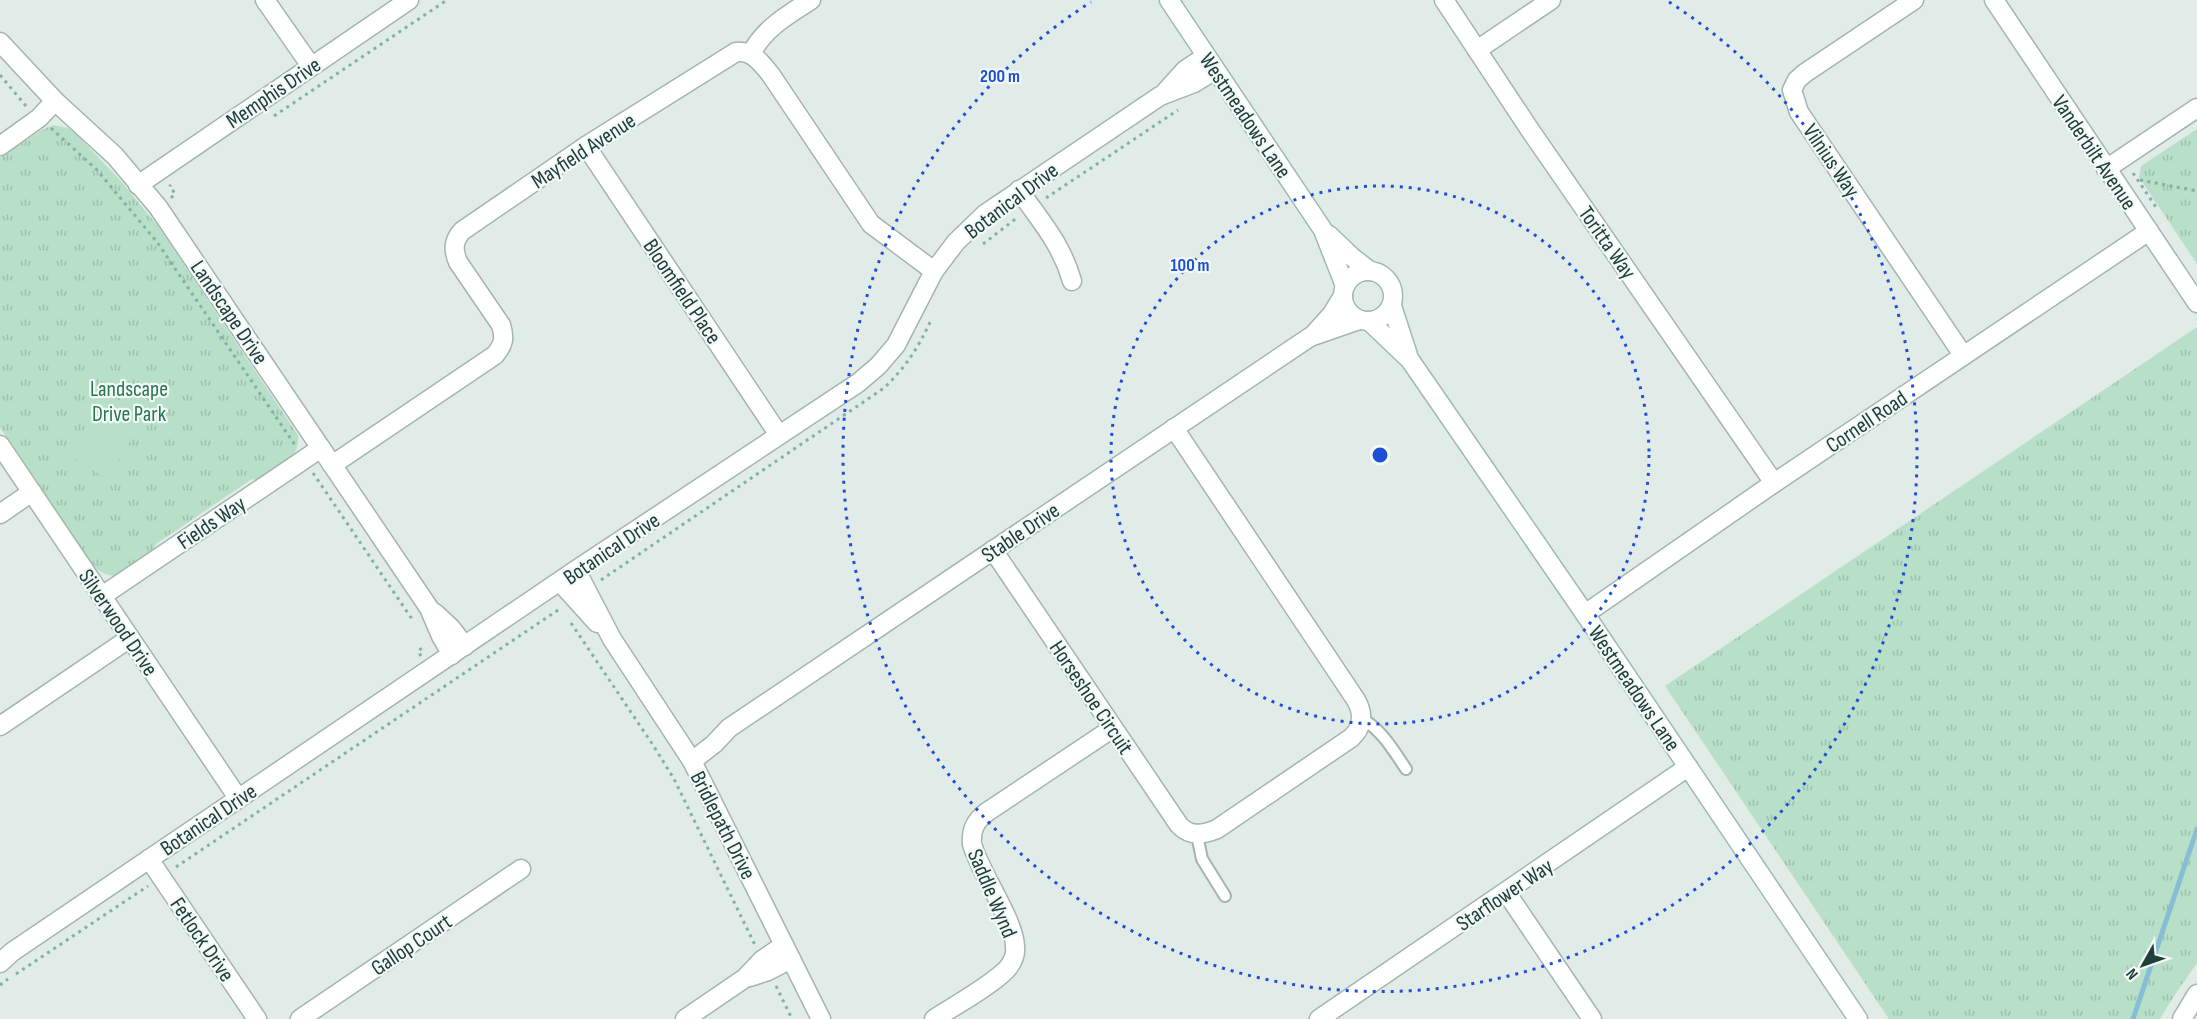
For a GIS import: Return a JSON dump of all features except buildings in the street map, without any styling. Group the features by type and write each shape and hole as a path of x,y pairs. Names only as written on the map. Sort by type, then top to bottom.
{"street":[{"path":"265,0 311,66"},
{"name":"Memphis Drive","path":"138,185 409,0"},
{"path":"811,0 768,31 751,54 771,75 871,224 934,270"},
{"name":"Westmeadows Lane","path":"1168,0 1323,230 1370,271"},
{"name":"Toritta Way","path":"1444,0 1774,483"},
{"path":"1477,50 1551,0"},
{"name":"Vilnius Way","path":"1914,0 1805,74 1797,80 1792,90 1799,112 1963,355"},
{"name":"Vanderbilt Avenue","path":"1994,0 2197,303"},
{"name":"Landscape Drive","path":"0,42 55,102 115,156 158,207 429,608 451,628 459,651"},
{"name":"Mayfield Avenue","path":"332,465 495,355 501,347 505,335 501,325 458,262 454,252 458,236 586,147 727,57 743,51 751,54"},
{"name":"Botanical Drive","path":"4,957 576,570 858,383 878,366 896,345 934,270 956,242 985,214 1160,96 1194,83 1211,63"},
{"path":"0,146 39,118 55,102"},
{"path":"2106,169 2197,108"},
{"name":"Bloomfield Place","path":"586,147 779,435"},
{"path":"1019,190 1058,243 1067,262 1072,281"},
{"name":"Westmeadows Lane","path":"1323,230 1344,291"},
{"name":"Cornell Road","path":"1585,614 1774,483 2149,231"},
{"path":"1370,271 1385,277 1390,283 1394,298 1392,306 1383,317 1364,320 1352,315 1347,309 1344,291 1355,274 1370,271"},
{"name":"Stable Drive","path":"688,754 715,732 729,728 1310,337 1332,314 1344,291"},
{"name":"Westmeadows Lane","path":"1392,306 1410,360"},
{"name":"Westmeadows Lane","path":"1364,320 1410,360 1585,614 1858,1019"},
{"name":"Stable Drive","path":"1310,337 1364,320"},
{"path":"1174,428 1356,700 1362,719 1358,731 1351,738 1217,829 1197,835"},
{"name":"Silverwood Drive","path":"0,445 238,798"},
{"name":"Fields Way","path":"102,596 321,448"},
{"path":"0,514 32,492"},
{"name":"Horseshoe Circuit","path":"993,550 1173,818 1183,830 1197,835"},
{"name":"Bridlepath Drive","path":"576,570 612,639 688,754 821,1019"},
{"name":"Bridlepath Drive","path":"560,582 612,639"},
{"path":"0,726 130,638"},
{"name":"Saddle Wynd","path":"934,1019 999,976 1012,962 1015,954 1016,946 1010,927 972,844 971,836 976,822 1113,728"},
{"name":"Starflower Way","path":"1319,1019 1688,767"},
{"name":"Fetlock Drive","path":"149,859 257,1019"},
{"name":"Gallop Court","path":"300,1019 521,870"},
{"path":"1506,892 1592,1019"},
{"path":"685,1019 787,952"},
{"path":"2182,1019 2197,994"}],"lane":[{"path":"1362,719 1381,733 1406,769"},
{"path":"1197,835 1202,859 1225,896"}],"path":[{"path":"269,120 447,0"},
{"path":"0,75 25,105 97,170 146,227 416,624"},
{"path":"158,207 175,194 170,186 180,179"},
{"path":"2138,180 2197,191"},
{"path":"567,618 674,779 792,1019"},
{"path":"429,644 418,651 431,669"}],"green space":[{"name":"Landscape Drive Park","path":"53,125 68,128 76,134 119,179 158,226 298,435 296,450 292,457 280,467 260,481 252,479 156,544 152,553 118,575 104,573 92,564 0,428 0,158"},
{"path":"2197,129 2197,264 2139,177 2141,166"},
{"path":"2197,327 2197,963 2160,1019 1889,1019 1665,686"},
{"path":"111,396 145,417 107,479 73,458"}],"waterway":[{"path":"2133,1019 2197,829"}]}
